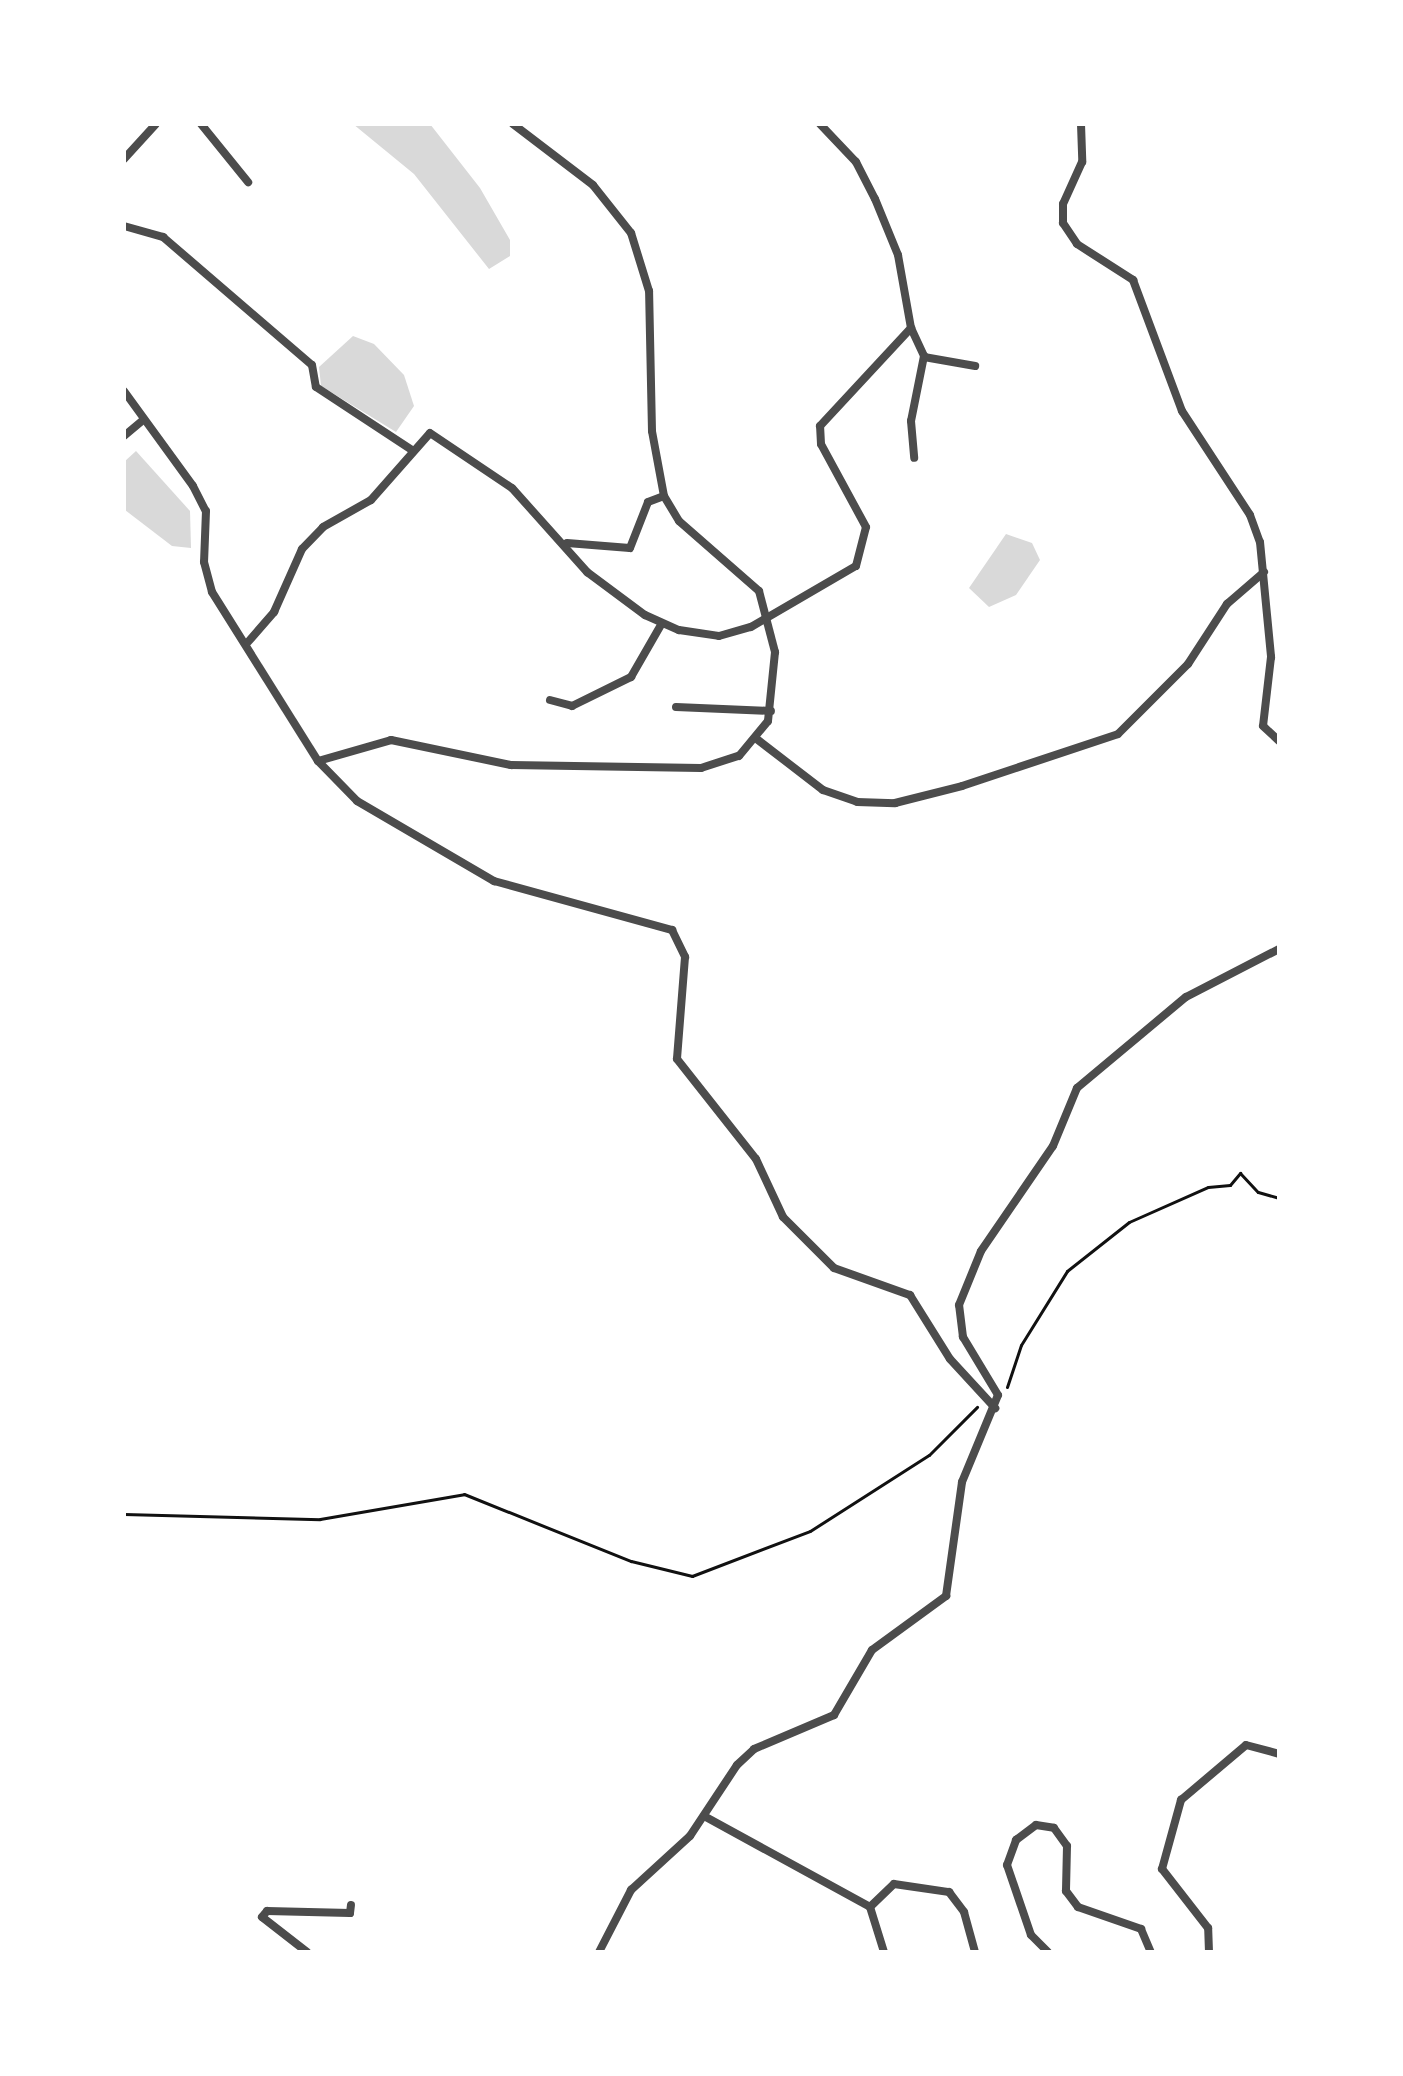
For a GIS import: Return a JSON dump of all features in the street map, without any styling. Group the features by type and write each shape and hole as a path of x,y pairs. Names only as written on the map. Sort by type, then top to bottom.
{"street":[{"path":"124,159 156,124"},
{"path":"201,124 248,182"},
{"path":"318,761 391,740 524,766 701,768 722,765 758,740 771,711 775,652 768,613 746,574 679,521 664,496 641,256 611,203 513,124"},
{"path":"820,124 856,162 898,255 911,328 924,357 911,421 914,458"},
{"path":"1081,124 1082,162 1063,204 1063,223 1077,244 1133,280 1182,411 1250,515 1264,572 1271,657 1261,711 1263,726 1279,741"},
{"path":"124,226 163,237 312,365 316,387 412,450"},
{"path":"248,642 274,612 302,549 323,527 371,500 430,433 446,437 567,543 587,572 662,623 719,636 768,613 856,566 866,546 866,527 821,444 820,426 911,328"},
{"path":"924,357 975,366"},
{"path":"124,391 206,511 204,562 212,592 248,642 318,761 357,801 494,881 672,930 685,957 677,1059 756,1159 783,1217 834,1268 910,1295 950,1359 994,1397"},
{"path":"124,436 142,421"},
{"path":"567,543 630,548 648,502 664,496"},
{"path":"758,740 823,790 857,802 895,803 990,777 1118,734 1188,664 1227,604 1264,572"},
{"path":"550,700 572,706 631,677 662,623"},
{"path":"676,707 771,711"},
{"path":"599,1952 631,1890 704,1816 754,1749 834,1715 872,1650 946,1596 962,1482 995,1408 994,1397 963,1337 959,1305 981,1251 1053,1146 1077,1088 1186,997 1279,949"},
{"path":"1209,1952 1208,1928 1162,1869 1181,1800 1246,1745 1279,1754"},
{"path":"704,1816 870,1907 884,1952"},
{"path":"1048,1952 1031,1935 1007,1865 1016,1840 1036,1825 1054,1828 1067,1846 1066,1891 1078,1907 1141,1929 1151,1952"},
{"path":"870,1907 894,1884 949,1892 964,1912 975,1952"},
{"path":"307,1952 262,1917 267,1911 350,1913 351,1905"}],"path":[{"path":"124,1514 320,1519 464,1494 631,1561 692,1576 810,1531 929,1455 994,1397 1067,1271 1129,1222 1208,1187 1230,1185 1240,1173 1258,1192 1279,1198"}],"shaded area":[{"path":"353,124 430,124 480,188 510,240 510,256 489,269 414,174"},
{"path":"353,336 374,344 404,375 414,406 396,432 321,386 319,367"},
{"path":"136,451 190,511 191,548 172,546 125,510 124,462"},
{"path":"1006,534 1032,543 1040,560 1016,595 989,607 969,588"}]}
